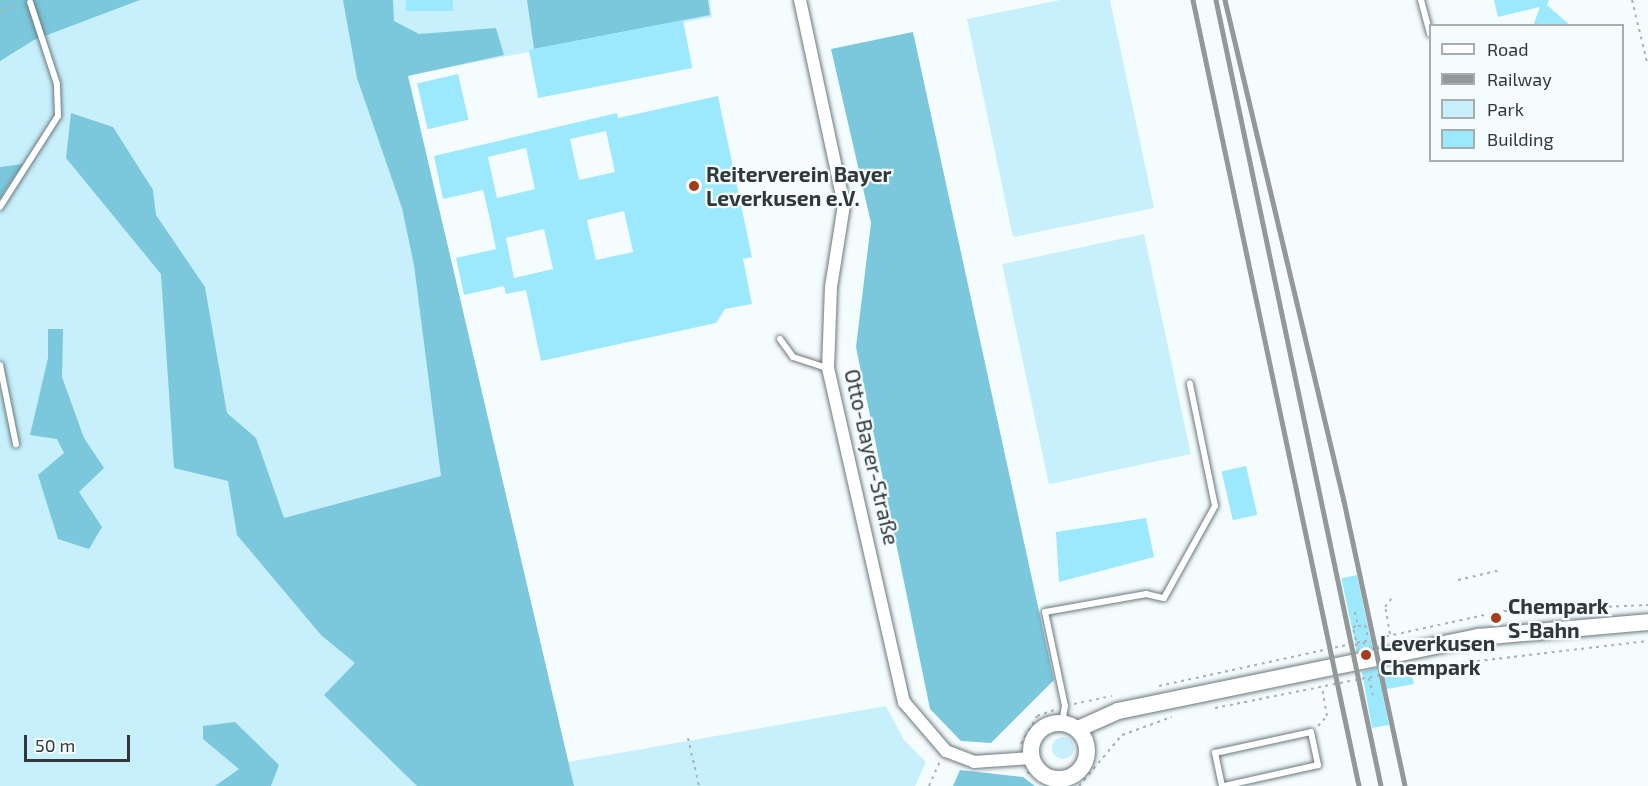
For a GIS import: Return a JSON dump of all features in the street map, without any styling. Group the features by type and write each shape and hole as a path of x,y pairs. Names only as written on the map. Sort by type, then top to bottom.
{"street":[{"name":"Otto-Bayer-Straße","path":"800,0 844,205 831,287 828,368 904,702 946,751 974,762 1028,765"},
{"path":"1078,729 1087,749 1076,783 1050,778 1028,765 1036,735 1062,723 1078,729 1118,711 1478,638 1648,622"}],"lane":[{"path":"1421,0 1429,27"},
{"path":"0,207 58,116 57,84 30,2"},
{"path":"780,339 793,357 828,368"},
{"path":"0,365 16,444"},
{"path":"1062,723 1065,706 1045,612 1146,594 1164,598 1215,506 1190,384"},
{"path":"1311,732 1318,765 1223,786 1215,753 1311,732"}],"path":[{"path":"1632,0 1648,66"},
{"path":"0,12 30,2"},
{"path":"1458,580 1502,570"},
{"path":"1390,634 1385,607 1394,595"},
{"path":"1321,649 1480,615 1552,605 1648,604"},
{"path":"1552,605 1555,612"},
{"path":"1355,612 1358,627"},
{"path":"1480,615 1481,620"},
{"path":"1356,643 1353,627 1365,625 1369,640"},
{"path":"1212,709 1369,678 1513,657 1648,641"},
{"path":"1570,645 1571,650"},
{"path":"1512,651 1513,657"},
{"path":"1369,678 1374,699"},
{"path":"1311,732 1327,716 1322,688"},
{"path":"1076,783 1122,735 1179,715"},
{"path":"688,738 699,786"},
{"path":"929,786 942,757"},
{"path":"1028,765 1050,786"}],"green space":[{"path":"0,0 710,0 712,17 408,75 568,762 886,706 904,740 926,762 915,786 0,786"},
{"path":"1060,0 1110,0 1154,208 1013,237 967,19"},
{"path":"1144,234 1191,454 1049,484 1002,264"},
{"path":"1063,737 1071,740 1074,748 1071,756 1063,759 1055,756 1052,748 1055,740"}],"shaded area":[{"path":"0,0 140,0 34,40 0,61"},
{"path":"343,0 393,0 394,21 419,34 496,28 504,55 408,76 574,786 417,786 324,695 355,663 321,635 237,535 228,481 174,468 161,274 66,158 71,113 113,127 153,190 156,215 205,287 227,413 256,438 284,518 441,476 414,265 402,208 357,78"},
{"path":"527,0 708,0 710,15 534,49"},
{"path":"913,32 1054,680 991,743 961,741 930,709 856,347 871,223 831,49"},
{"path":"23,164 5,190 0,199 0,167"},
{"path":"48,329 63,329 62,377 84,438 104,468 79,492 102,527 89,549 58,539 38,475 64,453 57,439 30,435 48,358"},
{"path":"235,722 279,765 271,786 215,786 239,769 203,739 203,726"},
{"path":"960,770 1023,777 1035,786 953,786"}],"building":[{"path":"406,0 453,0 453,11 406,11"},
{"path":"1494,0 1549,0 1547,5 1569,24 1534,24 1540,7 1498,17"},
{"path":"683,20 692,68 538,98 529,50"},
{"path":"458,74 469,120 428,129 417,83"},
{"path":"718,96 752,257 743,259 752,304 725,309 716,323 541,361 526,290 506,294 504,286 464,295 456,258 496,249 489,215 483,190 443,199 434,156 617,113 618,118","holes":["606,131 615,172 579,180 570,139","526,148 535,189 497,198 488,157","624,211 633,252 596,260 587,220","544,229 553,269 514,278 506,238"]},
{"path":"1246,466 1257,515 1233,520 1222,472"},
{"path":"1146,518 1154,557 1059,582 1056,532"},
{"path":"1357,575 1373,648 1357,652 1341,578"},
{"path":"1377,668 1379,677 1411,671 1414,684 1382,690 1389,725 1372,728 1362,672"}],"railway":[{"path":"1193,0 1359,786"},
{"path":"1216,0 1381,786"},
{"path":"1225,0 1344,501 1405,786"}],"place":[{"name":"Reiterverein Bayer Leverkusen e.V.","path":"694,186"},
{"name":"Chempark S-Bahn","path":"1496,618"},
{"name":"Leverkusen Chempark","path":"1366,655"}]}
